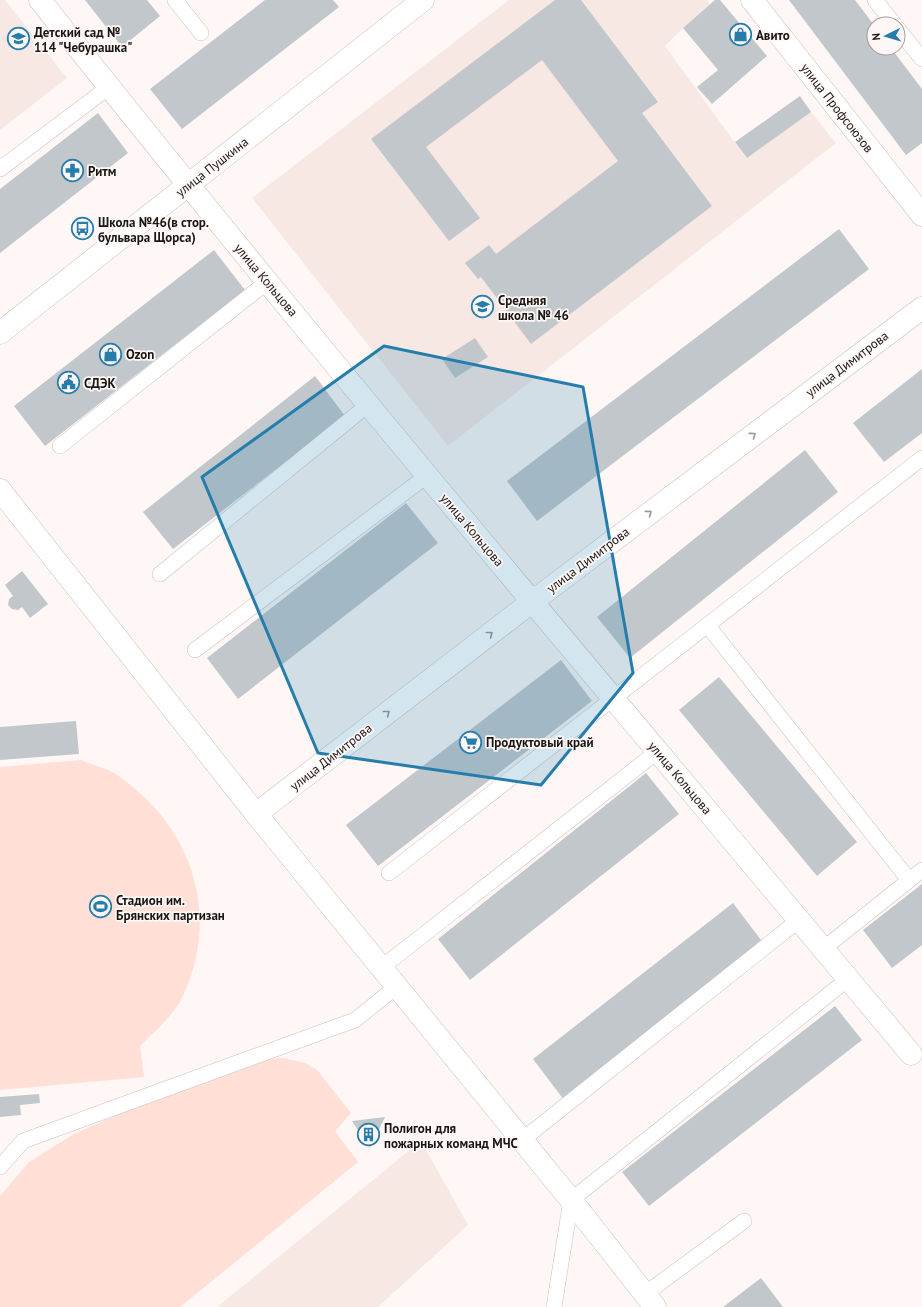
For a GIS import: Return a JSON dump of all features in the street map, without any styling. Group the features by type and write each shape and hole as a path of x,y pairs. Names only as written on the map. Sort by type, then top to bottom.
{"street":[{"name":"улица Кольцова","path":"40,0 187,186 911,1054"},
{"name":"улица Пушкина","path":"0,333 424,0"},
{"name":"улица Профсоюзов","path":"752,0 922,215"},
{"name":"улица Димитрова","path":"256,814 533,601 922,308"},
{"path":"0,490 256,814 571,1200 650,1301"}],"lane":[{"path":"175,0 201,33"},
{"path":"875,0 888,16"},
{"path":"906,39 922,59"},
{"path":"0,169 109,87"},
{"path":"60,446 267,282"},
{"path":"160,574 369,404"},
{"path":"389,873 922,458"},
{"path":"195,650 428,475"},
{"path":"708,626 908,880"},
{"path":"381,968 658,751"},
{"path":"823,949 922,870"},
{"path":"522,1140 799,920"},
{"path":"554,1307 571,1200 848,978"},
{"path":"0,1168 24,1141 355,1020 396,987"},
{"path":"650,1301 744,1221"}],"highlighted area":[{"path":"384,346 583,387 633,673 541,785 318,753 202,477"}],"shaded area":[{"name":"Детский сад № 114 \"Чебурашка\"","path":"0,0 5,0 67,78 0,130"},
{"name":"Средняя школа № 46","path":"509,0 707,0 710,4 665,46 746,158 811,112 836,143 448,446 252,198"},
{"name":"Стадион им. Брянских партизан","path":"81,760 104,768 117,775 143,796 164,820 181,846 193,874 199,904 199,935 194,966 182,998 174,1011 140,1046 144,1077 0,1090 0,767"},
{"path":"284,1058 305,1063 317,1070 351,1113 335,1131 358,1162 180,1307 0,1307 0,1196 29,1162 74,1134 123,1112 258,1059"},
{"path":"421,1141 468,1225 378,1307 217,1307"}],"building":[{"path":"85,0 147,0 160,16 122,47"},
{"path":"265,0 333,0 339,7 182,129 150,89"},
{"path":"555,0 581,0 658,102 642,113 712,206 531,344 481,277 478,279 465,263 489,245 496,254 618,161 542,60 426,147 480,218 449,241 371,139"},
{"path":"715,0 720,0 767,56 712,104 697,87 718,70 683,28"},
{"path":"789,0 855,0 867,16 866,56 897,56 922,89 922,143 906,155"},
{"path":"800,96 811,112 747,158 735,142"},
{"path":"98,113 128,153 0,253 0,189"},
{"path":"839,229 869,269 537,521 507,481"},
{"path":"214,250 245,290 45,446 14,406"},
{"path":"475,338 488,357 455,378 442,359"},
{"path":"922,369 922,433 884,462 853,423"},
{"path":"315,376 345,416 173,549 143,512"},
{"path":"805,450 838,492 630,658 597,617"},
{"path":"406,503 438,543 238,699 207,658"},
{"path":"22,571 48,604 30,618 22,607 18,610 12,609 8,605 9,599 13,596 5,585"},
{"path":"561,660 592,701 378,866 346,825"},
{"path":"719,677 857,842 817,876 679,710"},
{"path":"76,721 79,754 0,760 0,727"},
{"path":"646,773 679,814 470,980 438,939"},
{"path":"922,884 922,945 892,968 863,930"},
{"path":"733,903 764,944 564,1100 533,1059"},
{"path":"835,1006 862,1040 649,1206 622,1172"},
{"path":"39,1094 40,1103 20,1105 21,1115 0,1117 0,1097"},
{"name":"Полигон для пожарных команд МЧС","path":"385,1117 370,1148 352,1121"},
{"path":"761,1278 783,1307 723,1307"}],"place":[{"name":"Авито","path":"740,35"},
{"name":"Детский сад № 114 \"Чебурашка\"","path":"18,39"},
{"name":"Ритм","path":"72,171"},
{"name":"Школа №46(в стор. бульвара Щорса)","path":"83,229"},
{"name":"Средняя школа № 46","path":"482,307"},
{"name":"Ozon","path":"111,354"},
{"name":"СДЭК","path":"68,383"},
{"name":"Продуктовый край","path":"470,742"},
{"name":"Стадион им. Брянских партизан","path":"100,907"},
{"name":"Полигон для пожарных команд МЧС","path":"369,1135"}]}
